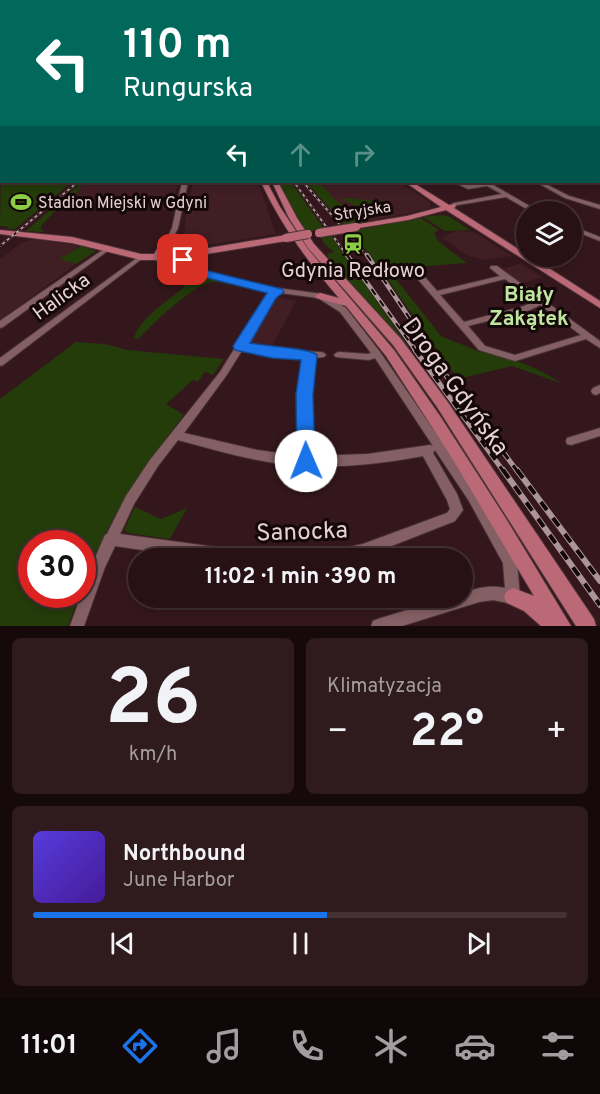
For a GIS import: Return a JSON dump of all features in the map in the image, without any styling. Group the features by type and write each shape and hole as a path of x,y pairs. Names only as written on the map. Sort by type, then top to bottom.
{"main road":[{"name":"Droga Gdyńska","path":"264,183 275,208 292,236 378,337 416,391 562,626"},
{"name":"Droga Gdyńska","path":"276,183 293,218 311,246 381,323 431,388 486,468 587,626"},
{"path":"410,183 516,244"},
{"path":"418,183 600,305"},
{"name":"Stryjska","path":"185,257 220,248 408,218 451,206"},
{"path":"0,232 72,240 137,256 160,253 177,246 185,257 163,262 160,253"},
{"path":"553,267 600,297"},
{"path":"320,296 350,305"},
{"path":"513,597 538,608 554,626"}],"street":[{"path":"177,246 175,228 185,183"},
{"path":"460,183 470,187 486,183 517,201"},
{"path":"541,183 567,197 600,207"},
{"name":"Stryjska","path":"451,206 506,195"},
{"path":"160,253 175,228"},
{"path":"582,232 600,239"},
{"name":"Halicka","path":"0,325 107,249"},
{"name":"Halicka","path":"0,363 137,256"},
{"path":"185,257 192,270 278,292 320,296 343,310 377,354 433,450 473,497 510,562 513,597 494,593 479,595 378,626"},
{"path":"494,268 600,345"},
{"path":"413,269 482,348 515,358 588,336"},
{"path":"434,294 506,276"},
{"path":"77,626 110,539 130,500 223,374 271,296 278,292"},
{"path":"461,325 527,308 540,302"},
{"path":"241,346 272,353 321,355"},
{"path":"339,355 369,357 377,354"},
{"path":"306,461 305,395 309,355"},
{"path":"571,441 600,432"},
{"path":"176,435 264,456 306,461 344,461 433,450"},
{"name":"Sanocka","path":"110,539 215,554 340,556 363,551 451,517 457,510 433,450"}],"shaded area":[{"path":"83,183 178,183 171,209 58,208"},
{"path":"193,183 258,183 276,234 201,245 185,238 185,219"},
{"path":"315,183 400,183 430,202 431,208 353,225"},
{"path":"457,231 474,232 512,256 486,260 468,256 444,239 444,236"},
{"path":"33,239 79,246 60,259 76,264 0,320 0,259 22,243"},
{"path":"516,265 516,267 527,267 542,277 520,284 507,275 503,269"},
{"path":"277,297 296,301 271,348 251,344 251,341"}],"green space":[{"name":"Stadion Miejski w Gdyni","path":"1,183 71,183 15,229 0,226"},
{"path":"83,183 73,198 69,198 64,204 69,209 58,208 41,226 43,232 26,231"},
{"path":"279,183 292,183 324,229 305,232"},
{"path":"307,183 320,183 336,201 358,211 367,219 363,223 345,226"},
{"path":"344,198 358,199 357,205 359,199 386,202 393,206 374,218 365,210 343,200"},
{"path":"448,216 470,230 445,231 423,217"},
{"path":"421,218 439,230 434,233 438,241 467,263 388,269 441,336 480,352 482,349 522,363 543,372 560,383 512,366 458,379 351,231"},
{"path":"330,234 412,352 329,260 327,254 334,252 325,245 320,236"},
{"path":"81,246 96,251 76,264 59,259"},
{"path":"195,275 246,289 217,282 206,284 185,296 138,339 134,338 145,320 180,291"},
{"path":"76,342 105,344 128,350 224,359 213,375 205,372 198,382 193,380 166,404 184,415 139,476 96,554 96,530 18,530 18,608 75,608 68,626 0,626 0,399"},
{"path":"135,507 161,519 187,508 170,539 128,533 124,530"}],"railway":[{"path":"0,246 77,183"},
{"path":"295,183 348,257"},
{"path":"304,183 368,257"},
{"path":"347,255 416,351"},
{"path":"367,255 431,350"},
{"path":"424,346 428,351"},
{"path":"415,350 504,472"},
{"path":"427,350 518,472"},
{"path":"503,470 600,605"},
{"path":"517,470 600,581"}],"place":[{"name":"Stadion Miejski w Gdyni","path":"21,202"},
{"name":"Gdynia Redłowo","path":"353,244"}],"district":[{"name":"Biały Zakątek","path":"529,306"}],"route":[{"path":"183,260 192,270 278,292 271,296 241,346 272,353 309,355 305,395 306,461"}]}
